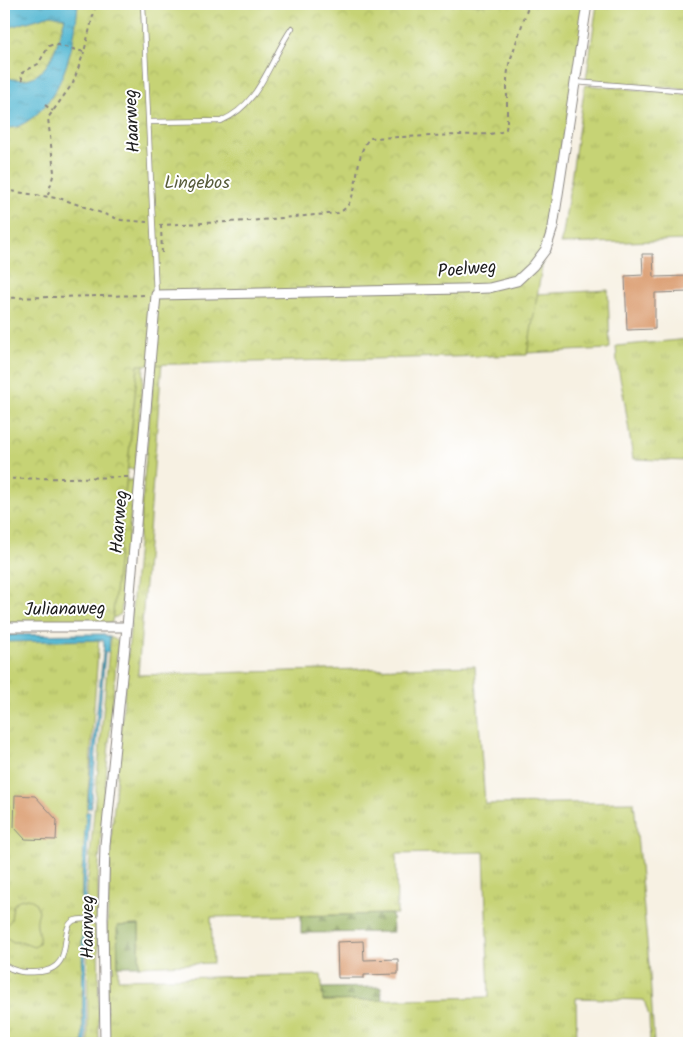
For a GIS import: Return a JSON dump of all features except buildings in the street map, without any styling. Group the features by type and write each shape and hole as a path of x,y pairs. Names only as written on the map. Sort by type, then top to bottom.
{"street":[{"name":"Poelweg","path":"156,295 489,288 517,281 546,250 553,227 587,4"},
{"name":"Haarweg","path":"105,1043 103,919 105,845 127,626 156,295"},
{"name":"Julianaweg","path":"4,627 127,626"}],"lane":[{"name":"Haarweg","path":"144,4 156,295"},
{"path":"149,122 221,121 231,117 247,105 259,88 292,28"},
{"path":"575,82 689,91"},
{"path":"4,965 11,970 21,973 44,972 55,967 64,950 68,927 72,922 103,919"}],"path":[{"path":"48,196 54,172 48,118 73,83 84,52 96,4"},
{"path":"161,225 249,222 338,213 345,209 350,200 360,156 366,142 370,138 490,134 506,129 508,123 507,77 509,64 529,4"},
{"path":"23,80 20,74 38,64 49,46 54,44 84,52"},
{"path":"45,105 53,111"},
{"path":"4,190 13,193 62,199 110,217 133,222 148,222 154,225"},
{"path":"4,298 156,295"},
{"path":"4,479 140,477"}],"green space":[{"name":"Lingebos","path":"4,4 587,4 527,355 138,365 112,623 4,623"},
{"path":"597,4 689,4 689,89 586,80"},
{"path":"585,85 689,94 689,240 560,244"},
{"path":"608,290 610,348 527,353 536,294"},
{"path":"139,305 149,312 135,469 126,469"},
{"path":"158,326 162,362 138,675 475,666 485,804 634,802 650,975 654,1043 650,1043 649,1016 644,1000 576,998 577,1043 107,1043 106,947 111,839","holes":["484,852 489,997 324,1001 321,975 118,979 118,926 139,925 139,966 213,963 211,917 397,914 396,854"]},
{"path":"689,339 689,461 633,459 616,346"},
{"path":"119,480 134,480 121,614 107,619"},
{"path":"99,637 82,880 83,1043 4,1043 4,638"},
{"path":"110,637 118,641 98,880 99,1043 88,1043 87,888"},
{"path":"28,898 35,902 39,911 37,926 39,944 34,947 20,942 13,942 5,936 4,928 11,920 13,905 19,900"},
{"path":"392,914 393,932 301,933 301,916"},
{"path":"139,925 139,966 118,966 117,926"},
{"path":"381,987 382,1000 323,1001 322,988"}],"water":[{"path":"4,4 78,4 74,38 64,73 56,90 34,117 19,126 10,128 4,128 4,77 19,80 31,78 40,72 53,54 65,18 51,15 4,29"},
{"path":"104,634 110,637 109,651 105,653 91,808 87,808 103,640 4,642 4,635"},
{"path":"86,812 90,812 85,880 85,912 82,912 82,879"},
{"path":"82,925 85,925 86,1043 83,1043"}]}
